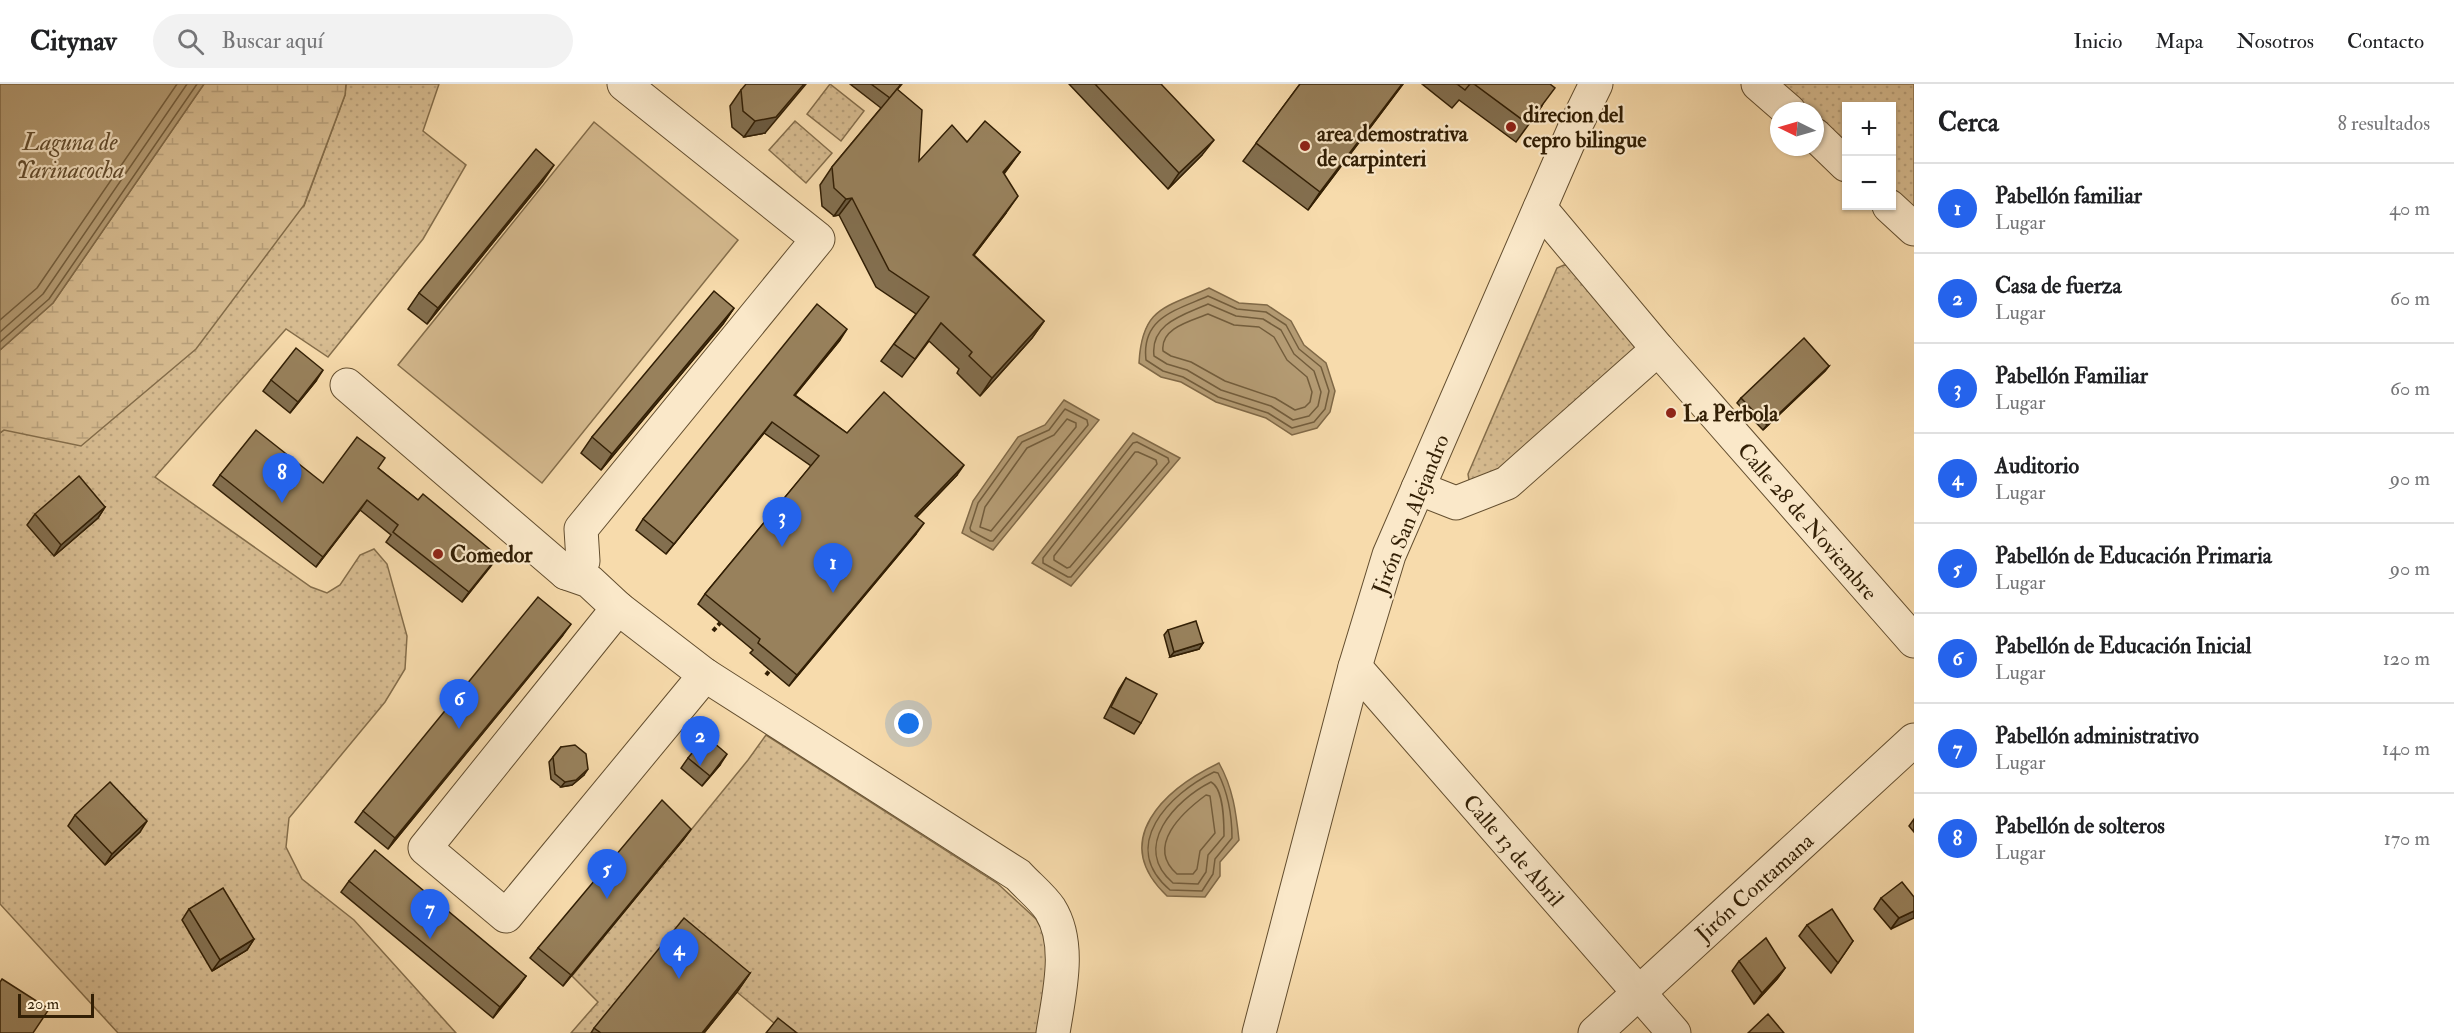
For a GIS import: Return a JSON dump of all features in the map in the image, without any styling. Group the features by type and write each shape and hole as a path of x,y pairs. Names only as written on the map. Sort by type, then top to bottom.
{"street":[{"path":"566,573 583,561 581,529 818,240 624,84"},
{"name":"Jirón San Alejandro","path":"1259,1033 1355,666 1389,555 1575,127 1596,84"},
{"path":"1758,84 1779,102"},
{"path":"1824,144 1842,161"},
{"name":"Calle 28 de Noviembre","path":"1540,208 1658,349 1914,642"},
{"path":"1893,210 1914,229"},
{"path":"1418,488 1456,503 1507,483 1658,349"},
{"path":"348,385 566,573 589,581 618,608 705,675 1018,875 1049,908 1060,931 1061,958 1053,1033"},
{"path":"618,608 425,848 506,916 705,675"},
{"name":"Calle 13 de Abril","path":"1355,666 1674,1033"},
{"name":"Jirón Contamana","path":"1595,1033 1914,740"}],"path":[{"path":"713,631 720,623"},
{"path":"766,675 770,670"}],"green space":[{"path":"204,84 346,84 345,95 304,205 196,349 81,446 4,430 0,433 0,350 53,303"},
{"path":"346,84 439,84 423,131 466,165 423,239 328,357 286,329 155,477 311,587 327,593 340,585 360,555 374,549 387,564 407,636 405,669 385,702 289,818 286,847 302,879 354,920 456,1033 118,1033 0,904 0,433 304,206 345,95"},
{"path":"830,84 864,111 841,141 807,114"},
{"path":"1778,84 1914,84 1914,215 1896,196 1896,102 1842,102 1842,144 1824,126 1824,102 1799,102"},
{"path":"795,121 832,153 806,183 769,150"},
{"path":"594,122 738,240 542,483 398,365"},
{"path":"1564,265 1571,266 1636,346 1635,351 1509,469 1478,481 1469,480 1468,474 1557,268"},
{"path":"766,735 997,883 1036,919 1048,941 1056,971 1039,1033 786,1033 671,937 592,1033 571,1033 598,1002 572,976"}],"water":[{"name":"Laguna de Yarinacocha","path":"0,84 204,84 53,303 0,350"},
{"path":"1209,288 1239,303 1267,305 1291,321 1304,345 1326,363 1335,391 1330,412 1317,428 1292,435 1266,418 1216,402 1181,382 1161,377 1139,363 1145,330 1151,320 1168,306"},
{"path":"1064,400 1099,420 993,550 962,533 973,501 1018,437 1045,425"},
{"path":"1133,433 1180,458 1071,586 1032,563"},
{"path":"1219,763 1231,791 1239,840 1220,862 1220,876 1205,897 1167,896 1150,875 1143,855 1143,836 1151,818 1163,802 1180,787"}],"building":[{"path":"746,84 804,84 776,117 755,121 743,111 741,90"},
{"path":"871,84 901,84 890,98"},
{"path":"1095,84 1161,84 1214,140 1179,173"},
{"name":"area demostrativa de carpinteri","path":"1300,84 1402,84 1320,192 1256,143"},
{"path":"1457,84 1470,84 1465,90"},
{"path":"1474,84 1550,84 1555,88 1528,124"},
{"path":"897,89 922,110 919,161 952,125 967,142 985,121 1020,152 1003,172 1018,196 973,255 1044,321 992,378 969,356 972,352 941,323 915,359 894,344 929,297 889,270 852,198 846,199 834,188 832,167"},
{"path":"536,149 554,165 438,308 419,293"},
{"path":"714,291 734,308 612,454 592,437"},
{"path":"817,304 847,329 794,395 847,433 884,392 964,465 915,516 924,523 797,675 758,643 760,639 705,594 819,456 772,422 674,544 643,519"},
{"path":"1804,338 1829,366 1767,425 1741,398"},
{"path":"296,348 323,370 298,402 271,380"},
{"path":"256,430 323,483 357,437 385,458 378,468 418,500 423,494 498,556 469,592 393,532 398,525 367,500 323,557 220,475"},
{"path":"79,476 105,507 61,545 35,514"},
{"path":"538,597 571,624 395,838 363,811"},
{"path":"1196,621 1203,643 1174,652 1168,630"},
{"path":"1126,678 1157,694 1141,723 1111,707"},
{"path":"706,736 727,754 710,776 688,758"},
{"path":"575,745 586,754 588,769 576,780 565,782 555,774 553,757 561,747"},
{"path":"110,782 147,821 112,854 75,815"},
{"path":"662,800 691,829 571,975 538,948"},
{"path":"375,850 526,976 500,1007 349,881"},
{"path":"1902,882 1914,897 1914,911 1899,918 1881,898"},
{"path":"223,888 254,939 220,960 189,909"},
{"path":"1832,909 1853,941 1838,963 1807,925"},
{"path":"684,918 750,973 702,1033 601,1033 594,1028"},
{"path":"1766,938 1785,968 1762,993 1739,961"},
{"path":"2,979 49,1009 33,1033 0,1033 0,982"},
{"path":"1768,1014 1784,1033 1748,1033"},
{"path":"778,1018 797,1033 766,1033"}],"place":[{"name":"direcion del cepro bilingue","path":"1511,127"},
{"name":"area demostrativa de carpinteri","path":"1305,146"},
{"name":"La Perbola","path":"1671,413"},
{"name":"Pabellón de solteros","path":"282,503"},
{"name":"Pabellón Familiar","path":"782,547"},
{"name":"Comedor","path":"438,554"},
{"name":"Pabellón familiar","path":"833,593"},
{"name":"Pabellón de Educación Inicial","path":"459,729"},
{"name":"Casa de fuerza","path":"700,766"},
{"name":"Pabellón de Educación Primaria","path":"607,899"},
{"name":"Pabellón administrativo","path":"430,939"},
{"name":"Auditorio","path":"679,979"}]}
